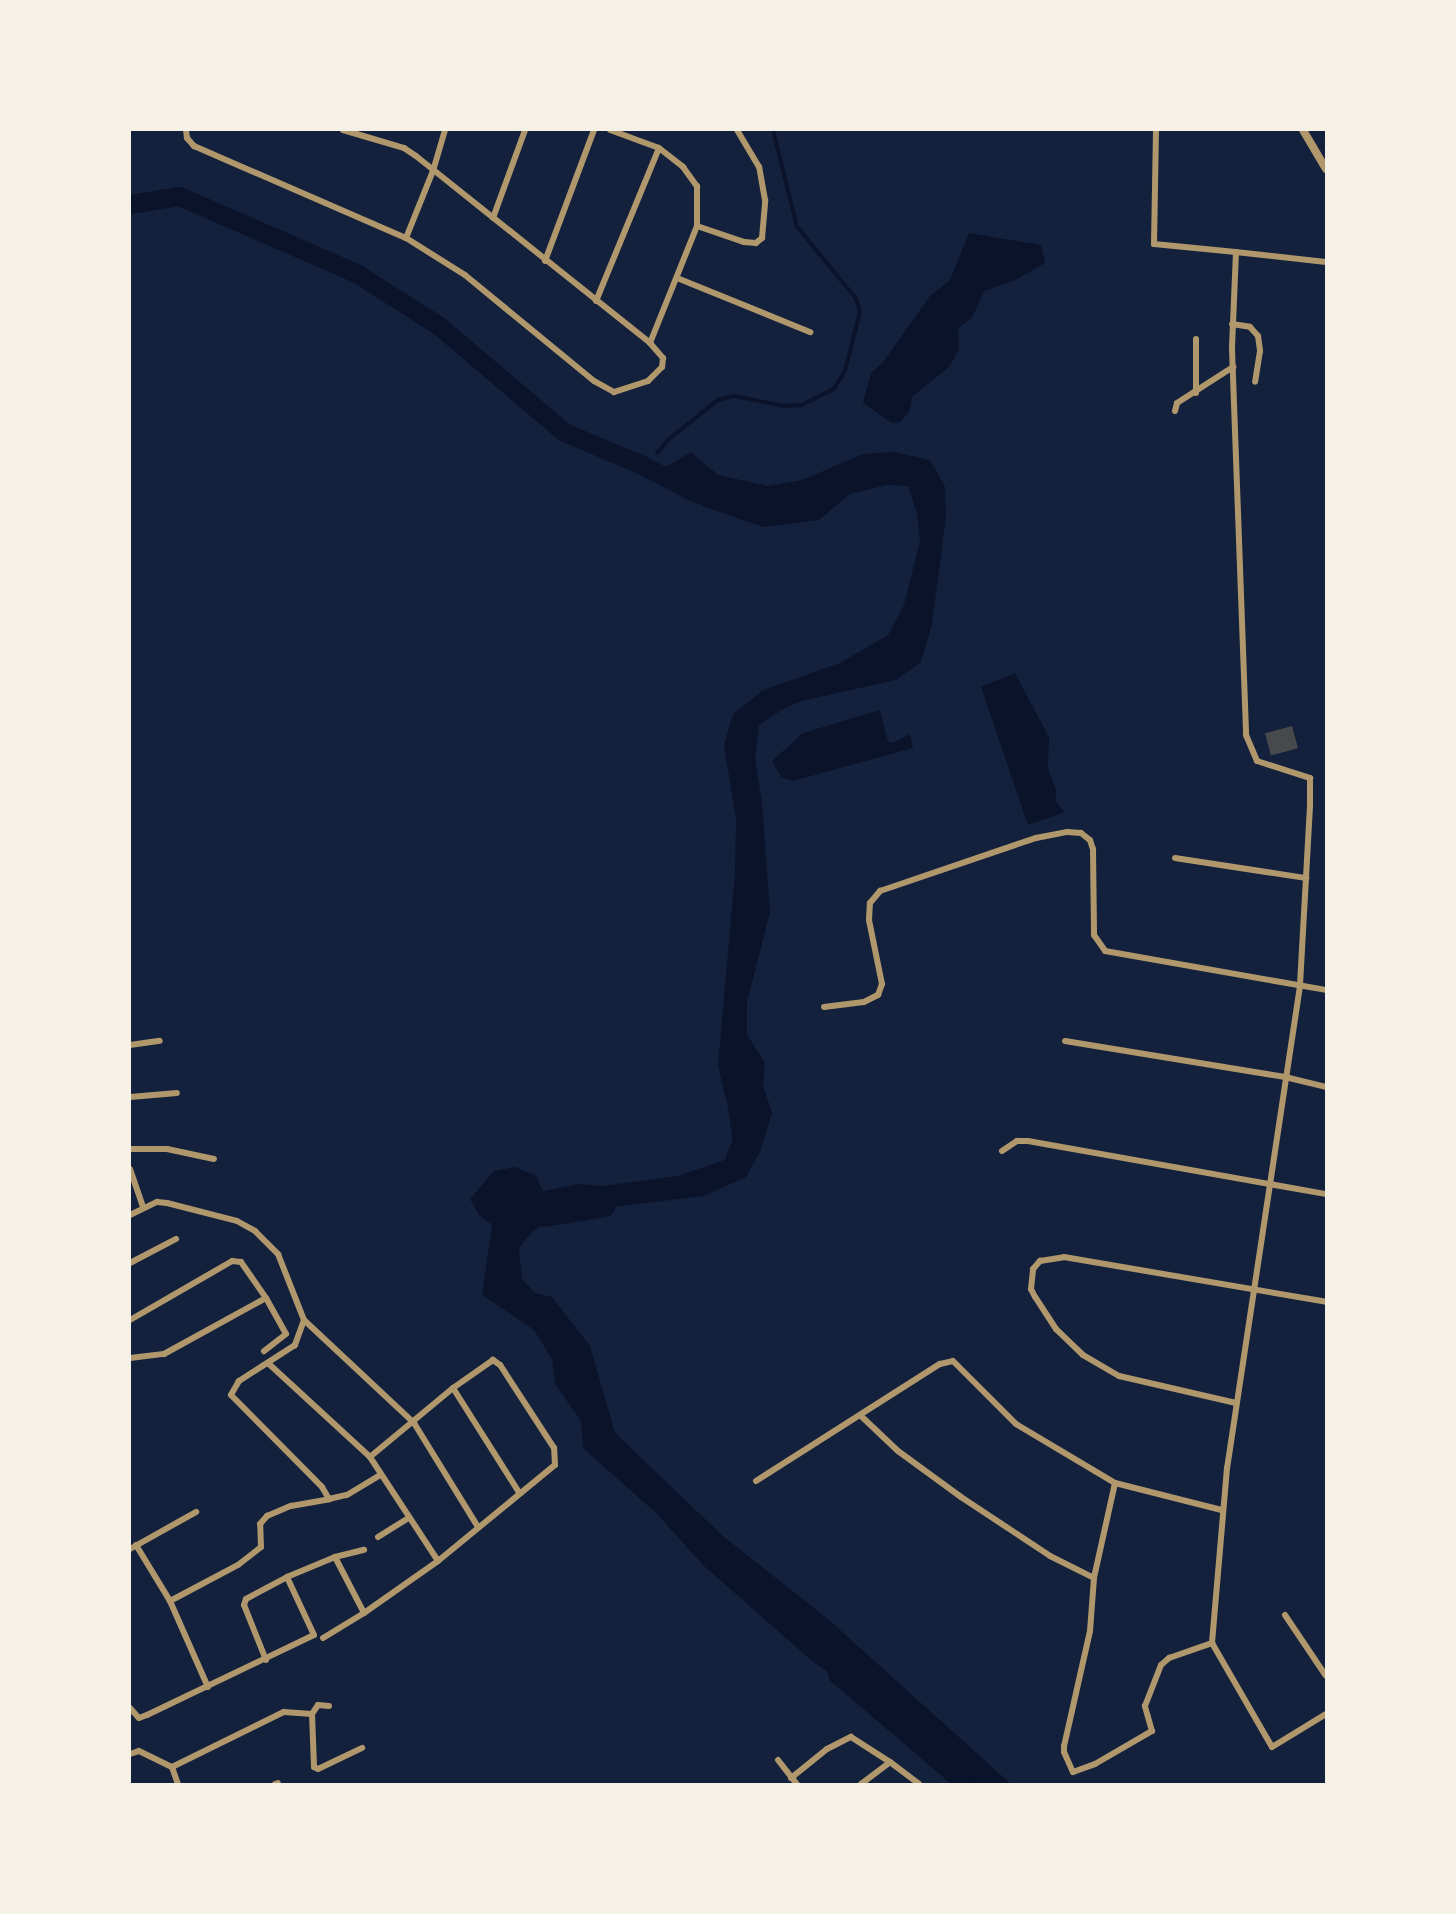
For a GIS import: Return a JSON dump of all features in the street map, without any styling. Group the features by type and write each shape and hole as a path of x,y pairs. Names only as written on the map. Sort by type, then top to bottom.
{"street":[{"path":"186,130 187,138 194,146 405,238 465,275 594,381 614,392 648,380 658,373 663,358 650,343 404,148 343,130"},
{"path":"405,238 433,171 445,130"},
{"path":"493,218 525,130"},
{"path":"545,261 594,130"},
{"path":"610,130 659,148 683,167 696,186 697,226 650,343"},
{"path":"697,226 744,242 756,243 762,238 765,200 759,167 737,130"},
{"path":"1156,130 1154,244 1326,262"},
{"path":"1303,130 1326,169"},
{"path":"596,301 659,148"},
{"path":"1236,251 1232,324 1246,735 1257,761 1310,778 1300,986 1236,1403 1222,1510 1212,1643 1272,1747 1326,1714"},
{"path":"677,278 810,332"},
{"path":"1232,324 1250,327 1258,336 1260,351 1255,382"},
{"path":"1196,339 1196,393"},
{"path":"1175,411 1177,403 1233,367"},
{"path":"824,1007 864,1002 878,995 882,984 869,920 870,903 880,891 1036,838 1067,832 1081,833 1090,840 1093,861 1094,936 1105,951 1326,990"},
{"path":"1175,858 1306,878"},
{"path":"130,1045 160,1041"},
{"path":"1065,1041 1285,1077 1326,1087"},
{"path":"130,1097 177,1093"},
{"path":"1002,1151 1017,1141 1028,1142 1326,1194"},
{"path":"130,1149 167,1149 214,1159"},
{"path":"130,1168 144,1207"},
{"path":"130,1215 157,1202 167,1203 237,1221 256,1231 278,1254 304,1320 414,1423 478,1527"},
{"path":"130,1263 176,1239"},
{"path":"1236,1403 1119,1376 1083,1355 1056,1329 1035,1297 1031,1289 1033,1269 1040,1261 1064,1257 1326,1301"},
{"path":"130,1320 232,1261 241,1262 266,1298 286,1335 264,1351"},
{"path":"130,1358 164,1354 266,1298"},
{"path":"304,1320 295,1345 239,1381 231,1395 323,1487 329,1499"},
{"path":"323,1637 365,1614 438,1561 555,1465 554,1448 496,1362 487,1362 370,1457"},
{"path":"756,1481 940,1364 953,1362 1016,1424 1115,1483 1222,1510"},
{"path":"269,1364 370,1457 438,1561"},
{"path":"453,1388 520,1494"},
{"path":"860,1415 898,1451 991,1518 1050,1556 1094,1578"},
{"path":"170,1601 238,1565 261,1547 260,1524 267,1516 291,1506 347,1495 380,1475"},
{"path":"1115,1483 1094,1578 1090,1631 1064,1745 1065,1757 1074,1773 1152,1731 1145,1706 1161,1665 1169,1658 1212,1643"},
{"path":"196,1512 133,1547 170,1601 208,1687"},
{"path":"378,1537 409,1518"},
{"path":"266,1660 244,1605 246,1599 287,1577 335,1557 364,1550"},
{"path":"335,1557 365,1614"},
{"path":"130,1708 139,1718 314,1635 287,1577"},
{"path":"1285,1615 1326,1676"},
{"path":"309,1714 318,1705 329,1706"},
{"path":"172,1767 281,1713 296,1711 309,1714"},
{"path":"309,1714 314,1767 318,1769 362,1748"},
{"path":"791,1778 827,1749 852,1737 919,1784"},
{"path":"130,1754 139,1751 172,1767 178,1784"},
{"path":"778,1760 797,1784"},
{"path":"861,1784 890,1762"}],"water":[{"path":"969,233 1041,245 1045,263 1014,281 984,291 972,318 958,328 959,349 950,366 912,397 910,411 900,422 892,423 863,403 871,373 883,362 930,296 950,280"},
{"path":"691,452 718,475 768,486 802,480 863,454 894,452 930,460 945,487 946,517 932,624 921,662 896,680 801,701 759,725 755,759 762,802 770,912 747,1003 747,1034 765,1063 763,1085 772,1113 760,1152 746,1177 703,1196 574,1212 555,1217 533,1231 519,1248 522,1279 535,1293 552,1297 590,1346 615,1433 723,1536 829,1620 1011,1784 960,1784 899,1724 811,1660 703,1565 657,1514 583,1448 581,1421 555,1384 552,1359 534,1330 482,1295 492,1225 479,1215 470,1199 494,1171 515,1167 536,1176 543,1191 579,1184 602,1186 678,1176 724,1160 741,1141 740,1111 725,1097 718,1065 735,872 736,819 724,745 733,714 763,690 840,663 888,635 904,605 920,541 917,514 908,486 887,485 850,494 819,520 763,527 702,506 661,470"},
{"path":"1015,673 1049,737 1048,768 1056,790 1056,802 1065,812 1028,825 981,687"},
{"path":"880,710 888,741 893,743 910,734 913,748 793,781 781,777 772,761 803,733"}],"building":[{"path":"1292,726 1298,748 1271,755 1265,733"}],"waterway":[{"path":"657,453 669,439 718,400 734,396 784,406 802,405 834,389 845,371 860,312 856,299 797,227 773,130"},
{"path":"130,204 179,196 356,273 438,325 564,432 642,465 698,494"},
{"path":"733,1081 742,1141 735,1157"},
{"path":"545,1217 605,1207"},
{"path":"837,1674 966,1784"}]}
